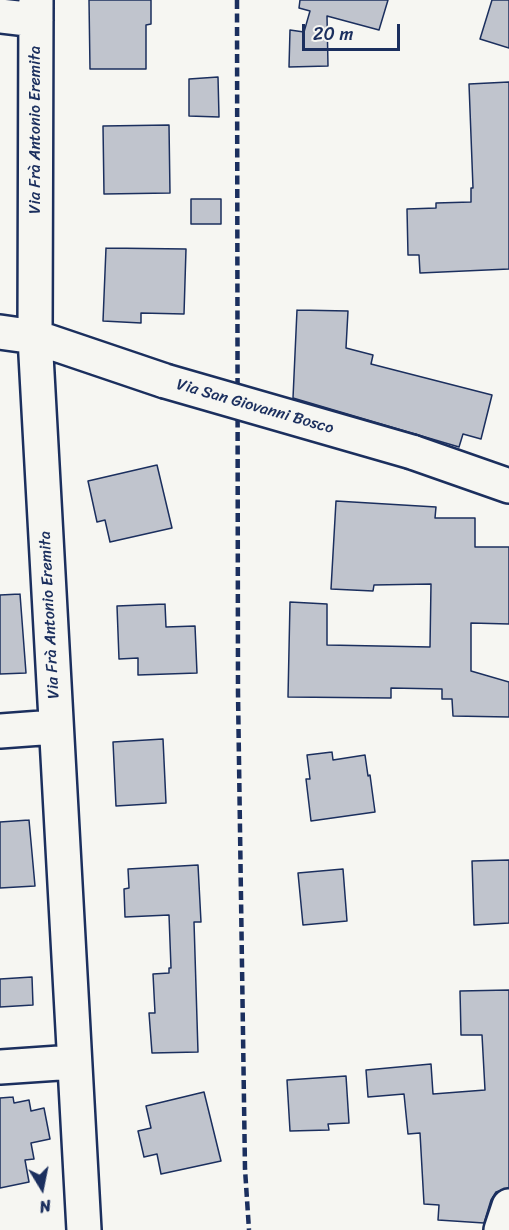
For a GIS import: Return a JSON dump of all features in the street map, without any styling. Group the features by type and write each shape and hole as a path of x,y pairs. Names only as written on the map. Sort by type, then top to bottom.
{"street":[{"path":"0,16 36,10"},
{"name":"Via Frà Antonio Eremita","path":"36,10 35,337 84,1230"},
{"name":"Via San Giovanni Bosco","path":"0,332 35,337 165,381 412,452 509,486"},
{"path":"0,731 56,727"},
{"path":"0,1067 74,1062"},
{"path":"501,1230 509,1206"}],"building":[{"path":"89,0 151,0 151,24 146,25 146,69 90,69"},
{"path":"300,0 388,0 379,30 327,16 328,66 289,67 290,30 304,32 310,11 299,8"},
{"path":"492,0 509,0 509,48 480,39"},
{"path":"218,77 219,117 189,116 189,79"},
{"path":"509,82 509,269 420,273 419,255 408,255 407,209 436,208 436,203 471,202 471,188 473,188 469,84"},
{"path":"169,125 170,193 104,194 103,126"},
{"path":"191,199 221,199 221,224 191,224"},
{"path":"106,248 186,249 184,314 141,313 141,323 103,321"},
{"path":"297,310 348,311 346,348 373,355 371,364 492,395 481,439 463,434 459,447 293,398"},
{"path":"157,465 172,528 110,542 105,520 97,522 88,481"},
{"path":"336,501 436,507 435,518 475,518 475,547 509,547 509,624 471,623 471,671 509,682 509,717 453,716 452,699 442,699 442,689 391,688 391,698 288,697 290,602 327,604 327,645 430,647 431,584 374,585 373,591 331,589"},
{"path":"20,594 26,673 0,674 0,595"},
{"path":"165,604 166,627 195,626 197,673 138,675 138,658 119,659 117,606"},
{"path":"163,739 166,803 116,806 113,742"},
{"path":"332,752 333,760 365,755 375,812 311,821 306,779 310,779 307,755"},
{"path":"29,820 35,886 0,888 0,822"},
{"path":"509,860 509,923 474,925 472,861"},
{"path":"198,865 201,922 194,922 198,1052 152,1053 149,1013 155,1013 153,974 169,973 169,968 171,968 169,915 125,917 124,889 129,888 128,869"},
{"path":"343,869 347,921 303,925 298,873"},
{"path":"32,977 33,1005 0,1007 0,979"},
{"path":"509,990 509,1188 496,1192 484,1223 438,1220 439,1205 424,1204 420,1133 408,1134 404,1094 368,1097 366,1070 431,1064 433,1094 485,1090 482,1035 461,1035 460,991"},
{"path":"346,1076 349,1123 328,1124 329,1130 290,1131 287,1080"},
{"path":"204,1092 221,1161 161,1174 157,1154 144,1157 138,1131 151,1128 146,1106"},
{"path":"13,1097 14,1103 29,1100 31,1111 44,1108 50,1139 31,1143 34,1159 25,1160 29,1182 0,1188 0,1098"}],"railway":[{"path":"237,0 238,693 245,1169 249,1230"}]}
